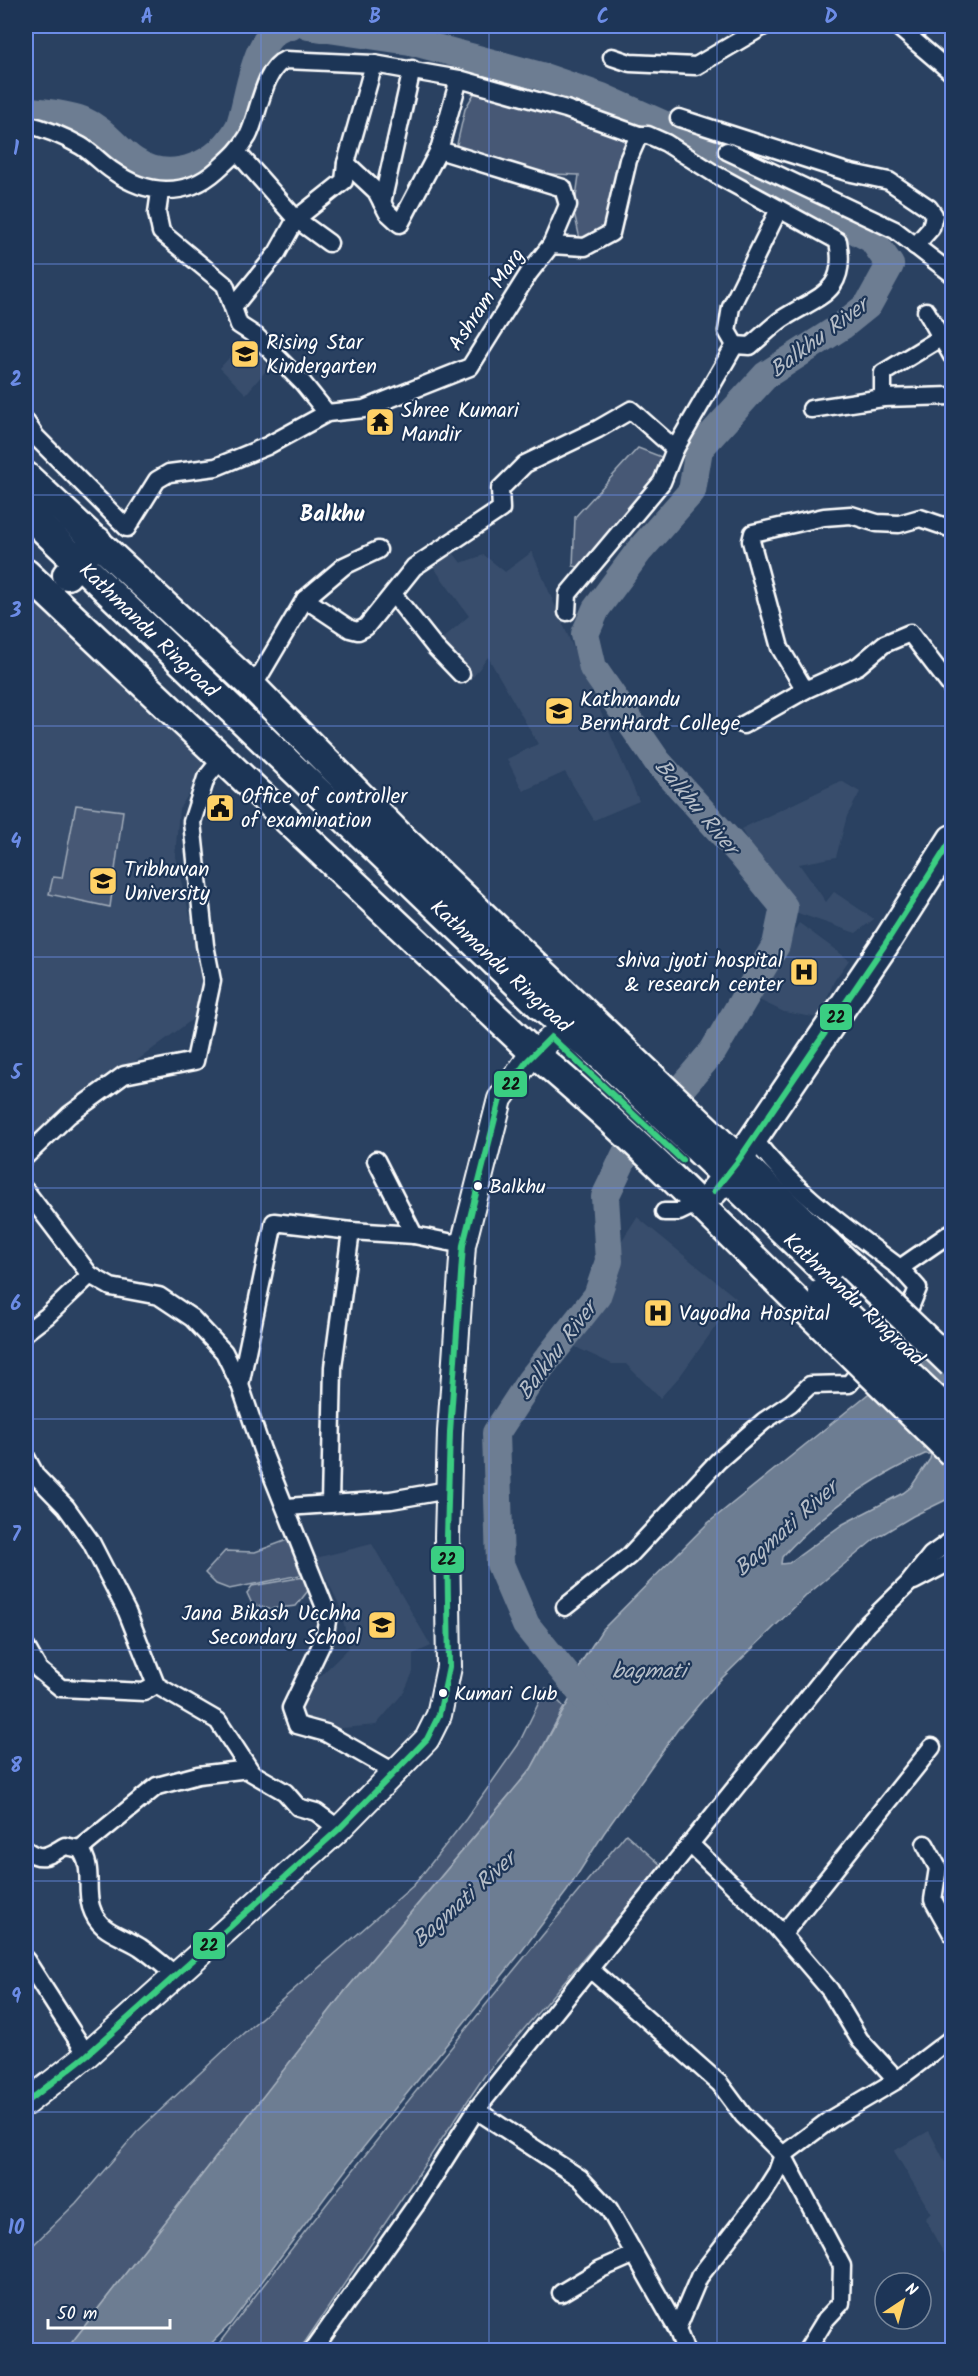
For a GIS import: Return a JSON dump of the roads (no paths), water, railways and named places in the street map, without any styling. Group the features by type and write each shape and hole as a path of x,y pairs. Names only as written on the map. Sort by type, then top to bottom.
{"highway":[{"name":"Kathmandu Ringroad","path":"26,512 72,569 829,1288 952,1416"},
{"name":"Kathmandu Ringroad","path":"26,537 72,569"},
{"path":"72,569 97,541"},
{"name":"Kathmandu Ringroad","path":"829,1288 952,1392"}],"main road":[{"path":"26,476 253,687 400,836 558,1032"},
{"path":"26,573 223,757 595,1064 829,1288 952,1453"},
{"path":"719,1183 753,1138 884,946 952,839"},
{"path":"26,2103 87,2055 339,1829 427,1739 439,1715 446,1694 450,1667 448,1490 453,1357 463,1245 500,1099 512,1080 558,1032"},
{"path":"829,1288 952,1364"}],"street":[{"path":"612,57 630,63 696,66 764,26"},
{"path":"897,26 952,73"},
{"path":"26,124 80,145 134,184 160,192 181,190 210,176 237,153 255,121 270,74 279,63 285,60 374,64 412,69 459,79 566,109 666,143 715,174 838,241 840,269 832,285 814,303 783,319 750,346 735,345"},
{"path":"233,307 277,253 296,219 344,182 345,162 374,64"},
{"path":"382,202 412,69"},
{"path":"345,162 376,191 400,224 438,150 459,79"},
{"path":"679,118 826,166 889,181 929,208 934,215 934,222 915,246"},
{"name":"Ashram Marg","path":"26,422 36,437 126,528 157,480 169,473 216,467 267,446 327,413 364,409 470,367 528,273 551,245 585,247 611,232 628,159 639,135"},
{"path":"743,158 749,141"},
{"path":"438,150 563,188 568,205 551,245"},
{"path":"727,151 895,230 952,274"},
{"path":"237,153 296,219 329,243"},
{"path":"812,190 826,166"},
{"path":"160,192 157,213 161,232 225,285 239,325 256,336 302,382 327,413"},
{"path":"735,345 728,332 731,307 779,209"},
{"path":"926,311 952,356"},
{"path":"883,398 883,373 942,337"},
{"path":"567,612 568,594 662,482 675,448 735,345"},
{"path":"811,410 883,398 952,396"},
{"path":"305,599 350,629 358,631 366,627 414,567 501,509 500,489 525,464 598,429 631,410 675,448"},
{"path":"806,690 780,648 753,551 751,541 753,533 824,517 851,515 877,523 899,524 920,518 952,530"},
{"path":"253,687 305,599 344,566 378,550"},
{"path":"393,594 435,647 460,674"},
{"path":"743,725 806,690 858,666 884,644 910,633 952,688"},
{"path":"26,1156 69,1115 124,1075 195,1061 205,1023 212,981 205,945 192,822 206,778 223,757"},
{"path":"566,1607 629,1556 718,1461 764,1420 791,1403 810,1385 849,1384 907,1315 918,1288 900,1268 802,1193 777,1169 753,1138"},
{"path":"376,1160 414,1235"},
{"path":"664,1212 679,1212 719,1183"},
{"path":"26,1191 90,1275 111,1287 159,1296 192,1318 224,1352 240,1385 262,1450 287,1507 328,1615 324,1639 291,1708 297,1725 326,1733 396,1773"},
{"path":"240,1385 274,1222 351,1231 414,1235 463,1245"},
{"path":"330,1504 333,1367 351,1231"},
{"path":"900,1268 952,1232"},
{"path":"26,1332 47,1316 90,1275"},
{"path":"26,1457 36,1476 66,1507 91,1542 127,1612 156,1685 218,1721 249,1769 285,1792 298,1807 316,1812 339,1829"},
{"path":"287,1507 391,1500 448,1490"},
{"path":"313,2350 415,2206 476,2110 867,1624 908,1584 930,1555 952,1540"},
{"path":"908,1584 952,1561"},
{"path":"26,1647 39,1670 61,1688 144,1692 156,1685"},
{"path":"783,1934 932,1747"},
{"path":"80,1849 157,1786 198,1775 249,1769"},
{"path":"690,1844 783,1934 830,1990 860,2040 897,2080"},
{"path":"925,1844 938,1868 933,1900 952,1935"},
{"path":"26,1850 35,1857 46,1858 65,1846 80,1849 87,1858 90,1874 87,1891 99,1923 111,1934 138,1946 177,1976"},
{"path":"26,1960 87,2055"},
{"path":"590,1969 720,2084 743,2115 783,2155 842,2266 841,2303 826,2319 807,2350"},
{"path":"677,2329 699,2277 763,2194 777,2172 783,2155 831,2119 897,2080 952,2038"},
{"path":"476,2110 580,2178 609,2209 677,2329 685,2350"},
{"path":"561,2294 601,2269 633,2255"}],"water":[{"name":"bagmati","path":"952,1336 952,1497 876,1538 808,1594 718,1682 678,1729 604,1833 567,1891 518,1956 350,2164 231,2323 205,2350 66,2350 345,1991 531,1769 576,1688 580,1664 602,1630 708,1523 899,1369","holes":["925,1454 931,1454 911,1487 903,1493 843,1524 789,1563 781,1564 782,1557 797,1541 831,1511 886,1474"]}],"waterway":[{"name":"Balkhu River","path":"26,110 63,115 84,121 98,129 134,161 149,168 179,171 194,167 207,161 231,140 239,127 261,51 268,38 278,29 291,26"},
{"name":"Balkhu River","path":"308,26 410,41 541,76 602,97 685,134 785,193 872,239 890,265 868,305 842,326 766,375 699,449 692,491 639,551 596,609 585,634 593,668 657,761 740,853 784,907 776,945 713,1051 626,1153 605,1197 609,1261 597,1296 530,1381 496,1433 500,1564 526,1625 600,1716"}],"place":[{"name":"Rising Star Kindergarten","path":"245,354"},
{"name":"Shree Kumari Mandir","path":"380,422"},
{"name":"Kathmandu BernHardt College","path":"559,711"},
{"name":"Office of controller of examination","path":"220,808"},
{"name":"Tribhuvan University","path":"103,881"},
{"name":"shiva jyoti hospital & research center","path":"804,972"},
{"name":"Balkhu","path":"478,1186"},
{"name":"Vayodha Hospital","path":"658,1313"},
{"name":"Jana Bikash Ucchha Secondary School","path":"382,1625"},
{"name":"Kumari Club","path":"443,1693"}],"district":[{"name":"Balkhu","path":"332,513"}],"water label":[{"name":"Bagmati River","path":"785,1528"},
{"name":"Bagmati River","path":"463,1899"}]}
